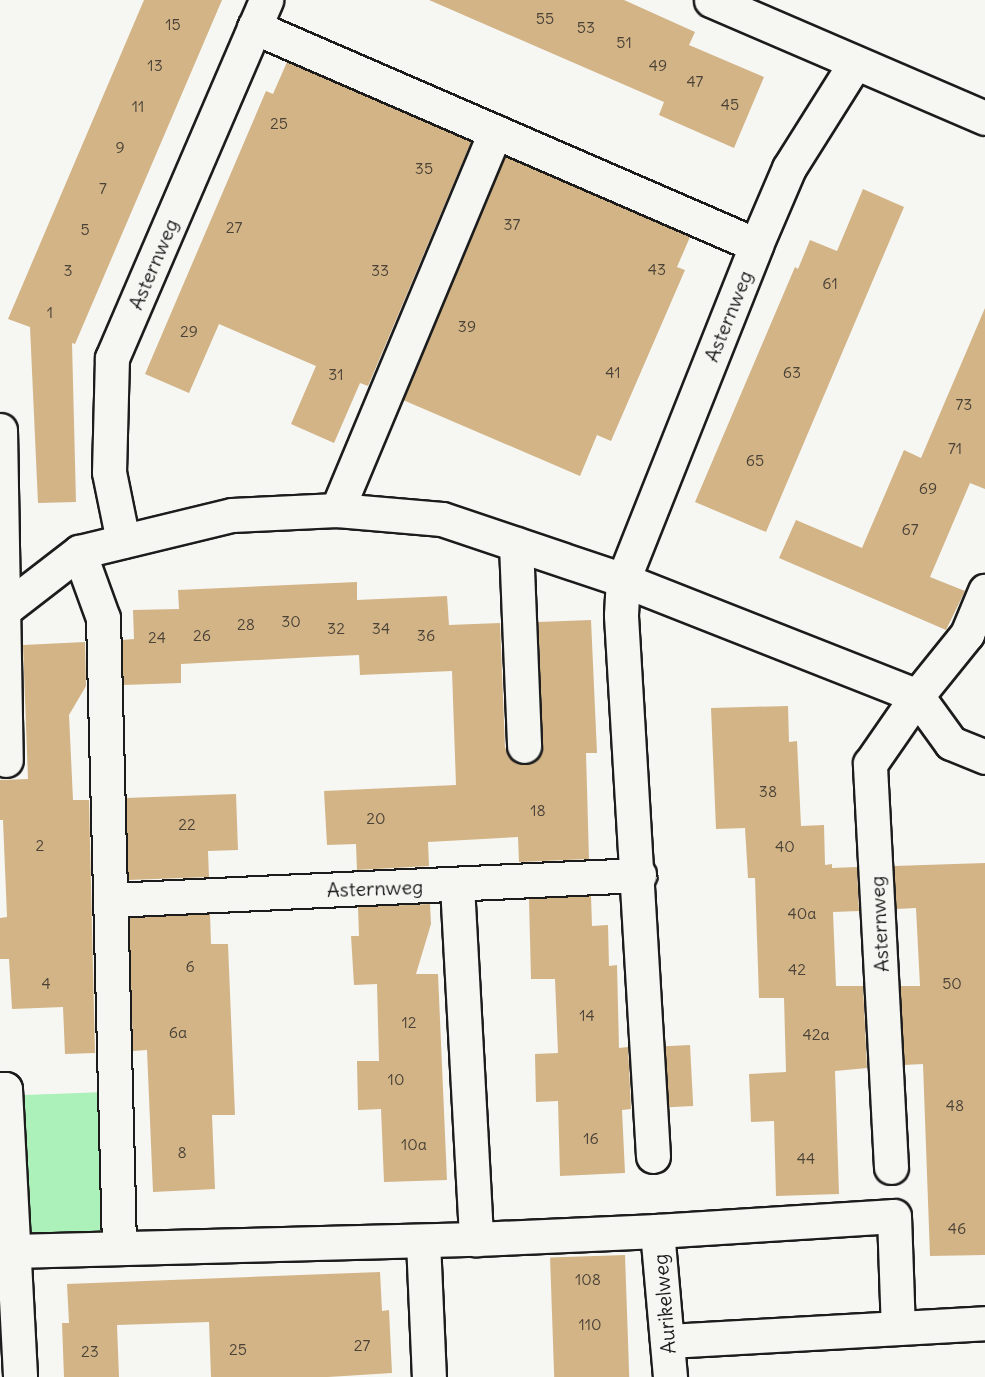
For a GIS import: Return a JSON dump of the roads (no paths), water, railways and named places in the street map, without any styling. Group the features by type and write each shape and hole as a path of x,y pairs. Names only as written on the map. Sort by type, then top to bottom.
{"street":[{"path":"711,0 985,118"},
{"path":"260,13 495,132 756,245"},
{"name":"Asternweg","path":"123,541 109,472 112,358 260,13"},
{"name":"Asternweg","path":"653,1156 639,875 621,615 623,580 756,245 789,168 855,63"},
{"path":"337,510 495,132"},
{"path":"0,430 1,612 6,760"},
{"path":"1,612 79,552 232,515 337,510 442,519 623,580 917,696 951,743 985,757"},
{"path":"516,544 524,746"},
{"path":"79,552 103,618 119,1247"},
{"name":"Asternweg","path":"891,1167 870,764 917,696 967,634 985,591"},
{"name":"Asternweg","path":"111,900 639,875"},
{"path":"457,885 477,1239"},
{"path":"0,1089 5,1089 20,1377"},
{"path":"13,1251 477,1239 657,1231 894,1216 898,1328"},
{"name":"Aurikelweg","path":"657,1231 670,1377"},
{"path":"423,1240 429,1377"},
{"path":"668,1341 985,1323"}]}
